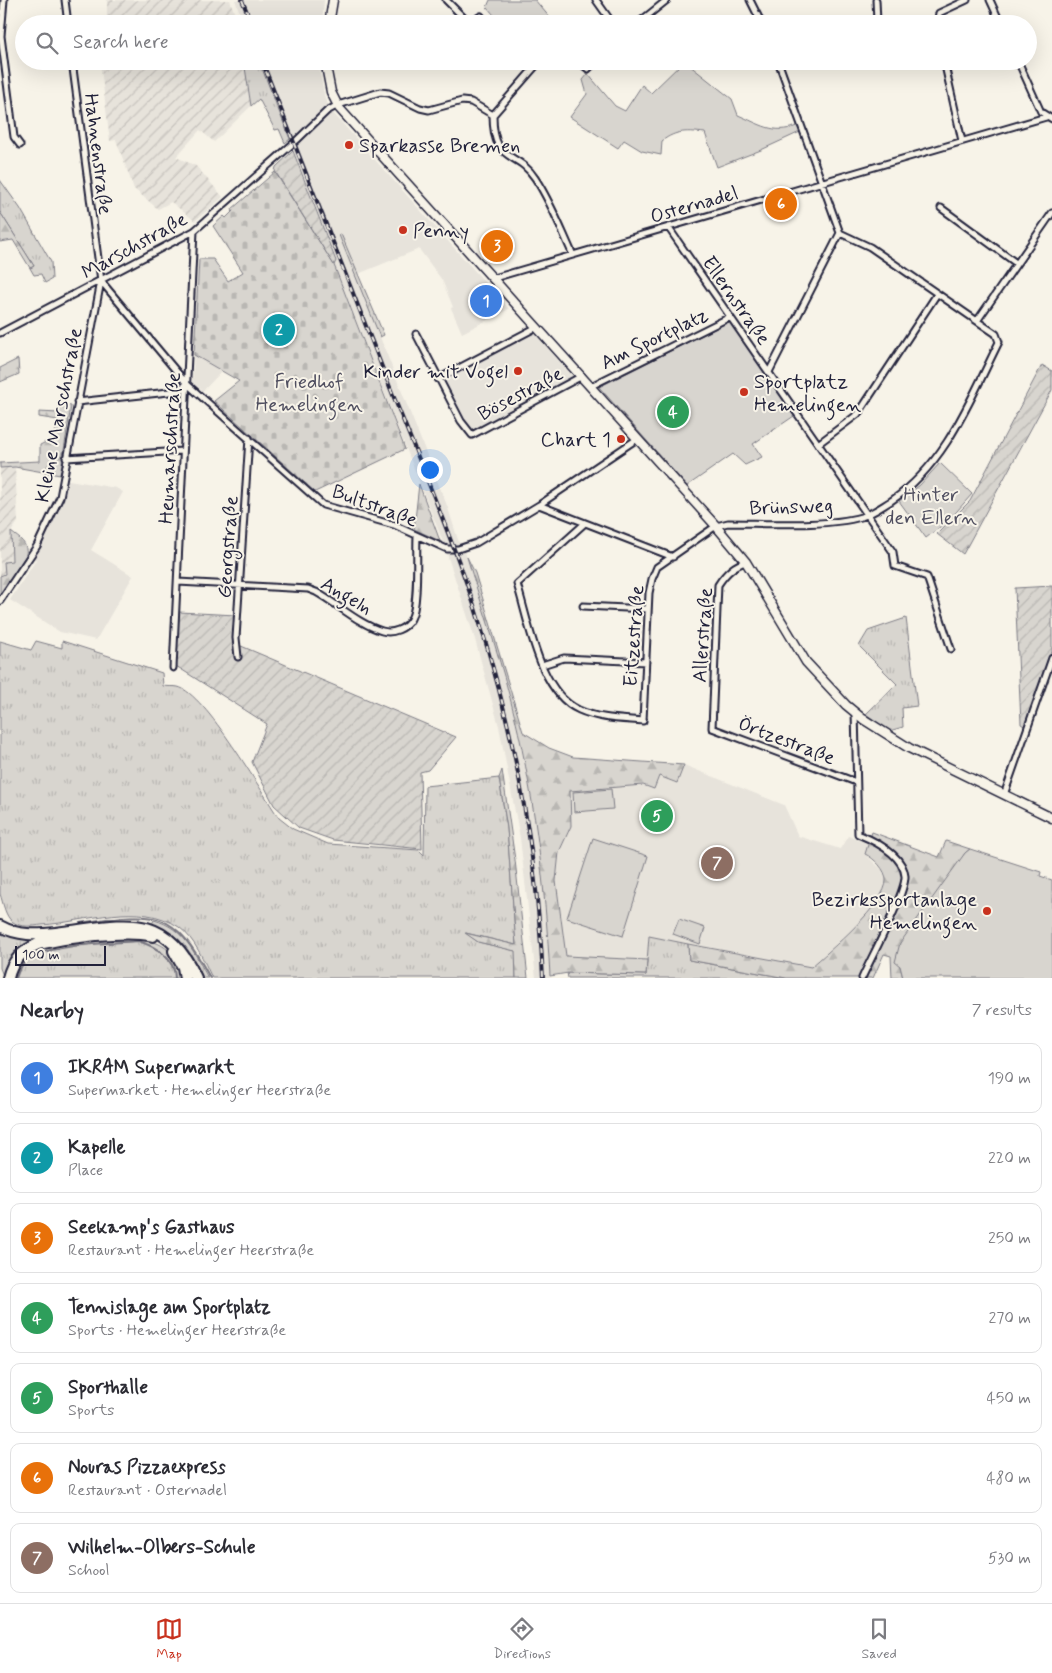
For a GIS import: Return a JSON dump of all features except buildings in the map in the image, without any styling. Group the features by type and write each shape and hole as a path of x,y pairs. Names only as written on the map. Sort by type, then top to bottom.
{"highway":[{"path":"0,926 29,935 142,926 167,936 178,946 196,978"},
{"path":"8,978 16,959 25,950 38,944 142,933 163,940 170,947 178,956 185,978"}],"main road":[{"path":"330,15 333,0"},
{"path":"327,70 329,82 338,105 716,526 746,562 806,662 855,712 909,748 1052,818"}],"street":[{"path":"4,0 2,36 14,137 20,145"},
{"path":"64,0 66,15"},
{"path":"446,0 461,15"},
{"path":"596,0 607,15"},
{"path":"648,15 666,0"},
{"path":"750,0 758,15"},
{"path":"876,0 877,15"},
{"path":"939,15 939,13 967,0"},
{"path":"990,0 996,15"},
{"name":"Hahnenstraße","path":"73,70 101,281"},
{"path":"532,70 493,115 497,144 502,151 523,165 534,177 573,255"},
{"path":"769,372 840,233 781,70"},
{"path":"946,70 962,141"},
{"path":"1022,70 1041,112 1052,120"},
{"name":"Marschstraße","path":"0,334 194,230 298,140 327,111 338,105 380,92 389,93 420,108 436,110 462,101 471,102 493,115"},
{"name":"Osternadel","path":"494,278 1046,117"},
{"path":"941,208 1016,263"},
{"path":"977,321 1052,213"},
{"name":"Ellernstraße","path":"668,227 893,552 896,566"},
{"name":"Heumarschstraße","path":"173,668 194,230"},
{"path":"840,233 870,247 996,334 999,342 960,420 934,461 916,482 879,509 867,515"},
{"name":"Bultstraße","path":"101,281 188,384 323,505 371,518 438,546 458,549 476,543 539,505 637,439"},
{"name":"Kleine Marschstraße","path":"0,601 37,546 53,516 60,497 101,281"},
{"path":"818,444 858,414 937,294"},
{"name":"Am Sportplatz","path":"591,386 730,317"},
{"path":"416,334 438,380 537,327"},
{"name":"Bösestraße","path":"438,380 460,421 472,436 582,376"},
{"path":"77,402 178,391 188,384"},
{"name":"Georgstraße","path":"238,657 236,638 249,438"},
{"path":"66,458 183,451"},
{"path":"539,505 673,557"},
{"name":"Brünsweg","path":"716,526 728,523 808,522 855,518 867,515"},
{"path":"584,524 517,584 542,665 564,658 646,662"},
{"name":"Eitzestraße","path":"542,665 548,681 559,696 578,710 601,717 643,721 648,609 652,578 657,567 716,526"},
{"name":"Angeln","path":"178,582 308,589 374,628 383,632 399,630 407,625 413,614 417,536"},
{"name":"Allerstraße","path":"711,724 718,585 725,574 739,564 746,562"},
{"path":"890,571 896,566 927,577 950,649"},
{"path":"583,606 648,609"},
{"path":"1004,795 1052,658"},
{"path":"855,712 858,834 870,839 899,861 905,876 899,900 862,978"},
{"name":"Örtzestraße","path":"711,724 712,728 856,782"}],"shaded area":[{"path":"107,0 230,0 235,15 107,15"},
{"path":"235,0 324,0 323,15 241,15"},
{"path":"101,70 245,70 251,106 214,142 200,130 176,157 196,166 223,197 195,221 171,202 158,209 134,189 116,140 110,141"},
{"path":"262,70 320,70 325,99 333,113 509,309 462,333 442,280 419,249 358,274 384,335 380,337 448,508 459,543 462,545 468,560 502,667 519,736 536,822 543,870 550,978 536,978 520,838 499,726 474,636 443,542 334,265 336,261"},
{"path":"534,333 573,377 473,432 445,384 446,380"},
{"path":"194,355 222,371 203,391 192,382"},
{"path":"15,467 18,522 11,532 12,561 5,574 0,576 0,468"},
{"path":"63,479 116,488 123,492 91,550 133,576 96,640 60,632 10,600 36,560 32,557 50,524"},
{"path":"684,765 784,805 798,836 840,849 848,836 869,844 865,854 882,870 886,880 883,892 860,922 811,967 649,936 647,960 566,957 556,881 559,852 571,826 570,791 643,785 654,789 659,776 677,783"}],"green space":[{"path":"490,0 535,0 548,15 494,15 487,7"},
{"path":"245,70 263,70 290,139 285,143 279,129 275,130 259,99 251,106"},
{"path":"675,70 695,70 732,99 738,115 774,129 797,126 800,132 717,167 705,133 677,133 667,137 662,141 661,155 642,151 624,140 618,148 570,117 587,94 583,80 588,74 615,106 625,111 642,85 651,93"},
{"path":"293,151 336,261 334,265 275,171 276,167"},
{"name":"Friedhof Hemelingen","path":"275,172 334,265 405,449 315,492 214,401 239,381 194,355 199,259 213,259 228,281 243,272 213,226 224,216 226,218 233,211 232,209"},
{"path":"0,180 20,208 51,262 52,279 45,283 41,274 34,275 30,268 34,266 0,212"},
{"path":"0,212 34,266 30,268 13,240 0,242"},
{"path":"341,234 384,335 380,337 339,235"},
{"path":"730,321 794,416 753,444 762,457 745,465 733,454 687,486 599,387"},
{"path":"18,359 19,374 0,382 0,368"},
{"path":"1042,365 1052,371 1052,390 963,554 937,534 970,501"},
{"path":"59,404 71,406 60,475 15,467 0,468 0,463 40,461 40,445 54,438 58,420 39,417 39,412 58,413"},
{"name":"Hinter den Ellern","path":"940,463 972,494 950,519 926,538 899,501 920,485"},
{"path":"419,484 440,541 414,529"},
{"path":"11,532 25,544 26,555 0,595 0,576 5,574 4,562 12,561"},
{"path":"467,557 475,573 523,732 549,748 573,757 684,765 677,783 659,776 654,789 643,785 570,791 571,826 559,852 556,881 566,956 647,960 646,975 568,973 550,976 545,905 526,767 505,680"},
{"path":"1052,586 1052,651 1026,727 1021,724 1015,588"},
{"path":"179,612 236,615 234,643 456,737 428,770 420,772 422,849 333,840 299,828 274,805 252,762 267,724 176,666"},
{"path":"906,618 917,706 902,708 903,727 889,731 866,714 897,684 859,646 868,631"},
{"path":"0,641 31,650 36,641 62,648 62,641 162,673 163,686 178,687 189,693 203,706 247,767 279,818 293,829 328,844 419,850 424,855 425,786 499,778 507,828 516,945 466,933 478,942 516,951 516,978 212,978 190,938 179,927 163,919 147,915 130,914 31,926 23,926 13,922 6,913 0,894"},
{"path":"502,770 515,860 528,978 516,978 515,951 478,942 465,933 516,945 507,828 499,778"},
{"path":"611,789 613,809 574,812 573,792"},
{"path":"872,832 939,857 946,841 970,849 965,853 900,966 903,978 892,978 891,956 884,954 873,978 786,978 689,960 688,944 811,967 867,914 884,890 886,880 882,868 876,861 865,854"},
{"path":"593,838 648,856 623,936 567,918"},
{"name":"Bezirkssportanlage Hemelingen","path":"970,849 1041,872 1040,876 1052,880 1052,978 903,978 900,966 895,962 900,943 965,853"},
{"path":"679,919 705,928 700,944 673,934"},
{"path":"154,920 181,935 193,950 208,978 203,978 189,952 178,938 152,924"},
{"path":"0,928 45,937 4,978 0,968"},
{"path":"649,936 688,944 689,960 786,978 568,978 567,973 646,975"},
{"path":"124,937 145,939 169,951 178,967 181,978 13,978 19,964 30,954 43,947 59,942"}],"waterway":[{"path":"80,923 126,917 158,919 172,926 184,937 210,978"},
{"path":"16,978 21,967 27,961 38,954 50,950 81,945 138,941 151,946 163,954 172,964 175,978"}],"railway":[{"path":"242,0 248,15"},
{"path":"266,70 446,527 489,653 512,745 529,837 540,931 543,978"}],"place":[{"name":"Sparkasse Bremen","path":"349,145"},
{"name":"Nouras Pizzaexpress","path":"781,204"},
{"name":"Penny","path":"403,230"},
{"name":"Seekamp's Gasthaus","path":"497,246"},
{"name":"IKRAM Supermarkt","path":"486,301"},
{"name":"Kapelle","path":"279,330"},
{"name":"Kinder mit Vogel","path":"518,371"},
{"name":"Sportplatz Hemelingen","path":"744,392"},
{"name":"Tennislage am Sportplatz","path":"673,412"},
{"name":"Chart 1","path":"621,439"},
{"name":"Sporthalle","path":"657,816"},
{"name":"Wilhelm-Olbers-Schule","path":"717,863"},
{"name":"Bezirkssportanlage Hemelingen","path":"987,911"}]}
